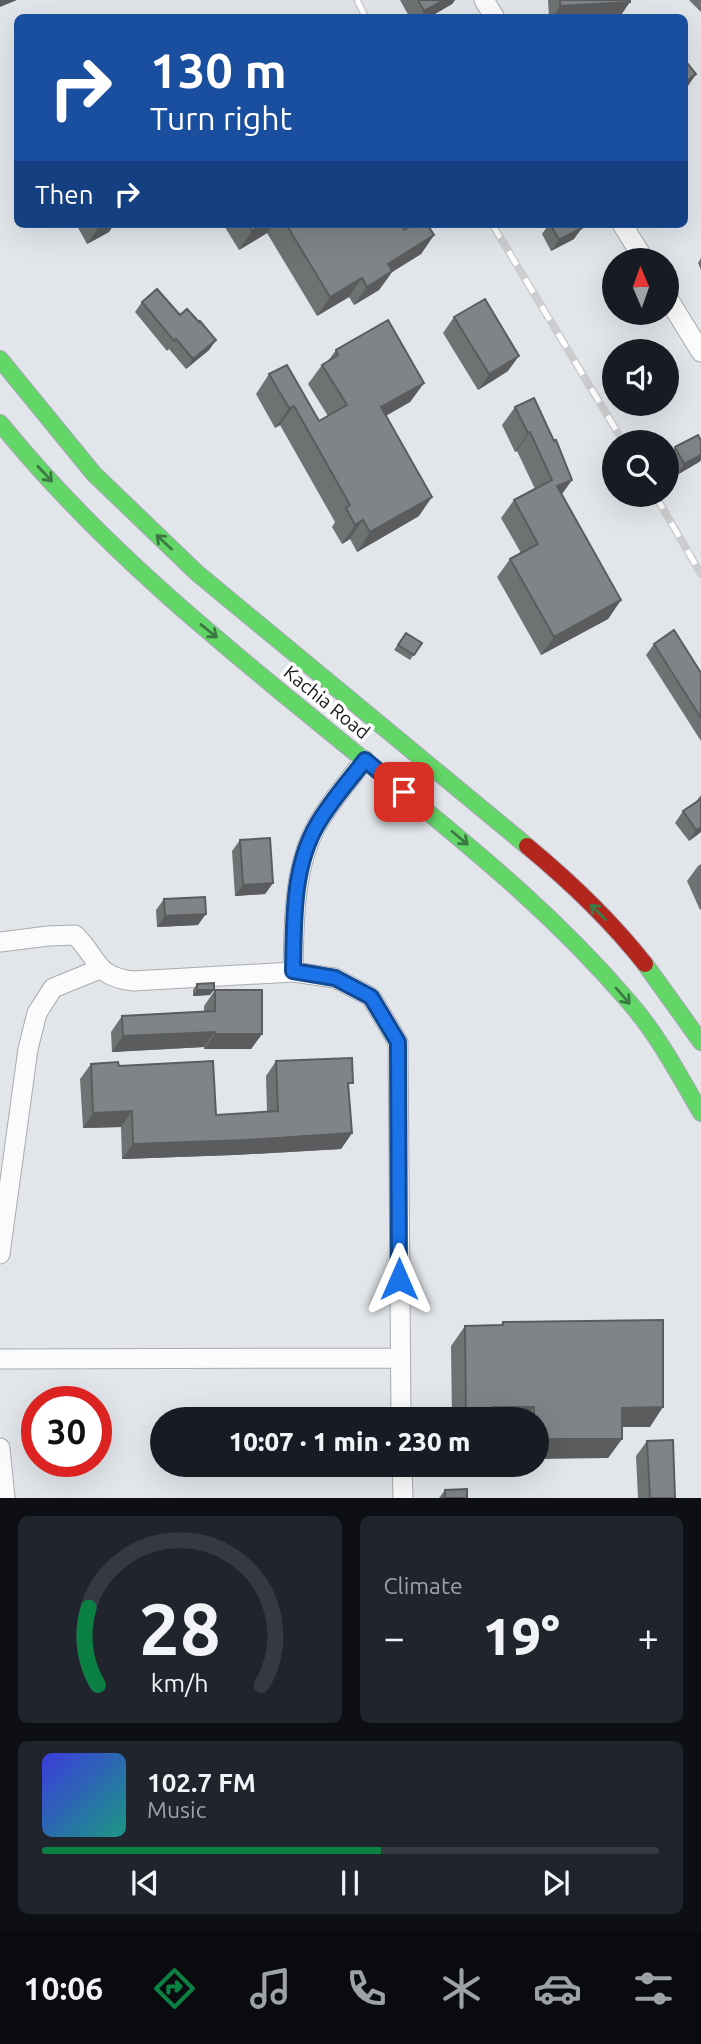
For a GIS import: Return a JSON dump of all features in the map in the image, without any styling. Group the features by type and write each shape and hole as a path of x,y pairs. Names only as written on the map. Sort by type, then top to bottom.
{"main road":[{"name":"Kachia Road","path":"0,359 93,474 197,573 533,851 587,902 632,947 701,1042"},
{"name":"Kachia Road","path":"0,423 113,547 174,603 504,874 556,923 600,968 645,1025 701,1113"}],"street":[{"path":"624,228 637,248"},
{"path":"679,316 701,352"},
{"path":"293,971 294,915 306,849 317,824 365,760"},
{"path":"0,942 75,935 90,949 100,969 114,979 133,981 293,971 335,978 371,997 398,1042 401,1407"},
{"path":"0,1254 28,1049 37,1013 53,988 100,969"},
{"path":"0,1359 399,1358"},
{"path":"0,1448 5,1498"},
{"path":"403,1477 404,1498"}],"building":[{"path":"418,0 444,0 424,11"},
{"path":"560,0 630,0 630,2 560,6"},
{"path":"688,64 696,74 688,80"},
{"path":"288,228 430,228 434,235 388,264 392,271 367,287 362,278 330,297"},
{"path":"552,228 582,228 559,240"},
{"path":"157,289 180,315 187,309 216,340 193,359 176,339 174,341 142,302"},
{"path":"485,299 519,356 489,374 454,317"},
{"path":"388,320 424,383 381,407 432,497 370,532 363,520 355,525 346,508 350,505 294,406 289,408 269,374 287,365 319,421 347,405 322,365 338,355 336,350"},
{"path":"534,398 554,441 556,440 572,480 557,486 621,600 554,637 510,559 538,544 514,500 552,480 515,407"},
{"path":"698,435 701,455 684,464 679,455 679,445"},
{"path":"674,630 701,673 701,718 654,644"},
{"path":"406,633 422,643 414,655 398,645"},
{"path":"701,799 701,827 696,830 683,811"},
{"path":"270,838 273,883 243,885 240,840"},
{"path":"205,897 206,914 165,916 164,899"},
{"path":"214,983 214,990 197,990 197,984"},
{"path":"215,990 262,990 262,1034 215,1032 123,1036 122,1016 215,1011"},
{"path":"352,1058 353,1083 348,1083 352,1133 133,1144 132,1111 93,1113 91,1064 118,1062 119,1066 213,1061 216,1115 278,1111 276,1061"},
{"path":"663,1320 663,1407 622,1408 622,1439 549,1439 549,1407 466,1407 465,1326 503,1325 503,1322"},
{"path":"673,1440 675,1498 650,1498 647,1441"},
{"path":"467,1489 467,1498 445,1498 445,1490"}],"railway":[{"path":"357,0 364,14"},
{"path":"494,228 616,430"},
{"path":"662,507 701,574"}],"traffic: fast":[{"path":"0,359 94,474 197,573 527,846"},
{"path":"0,423 91,524 191,617 491,865 576,944 649,1028 701,1113"},
{"path":"645,964 701,1042"}],"traffic: jam":[{"path":"527,846 589,902 645,964"}],"route":[{"path":"399,1279 398,1042 371,997 335,978 293,971 294,915 306,849 317,824 365,760 404,792"}]}
